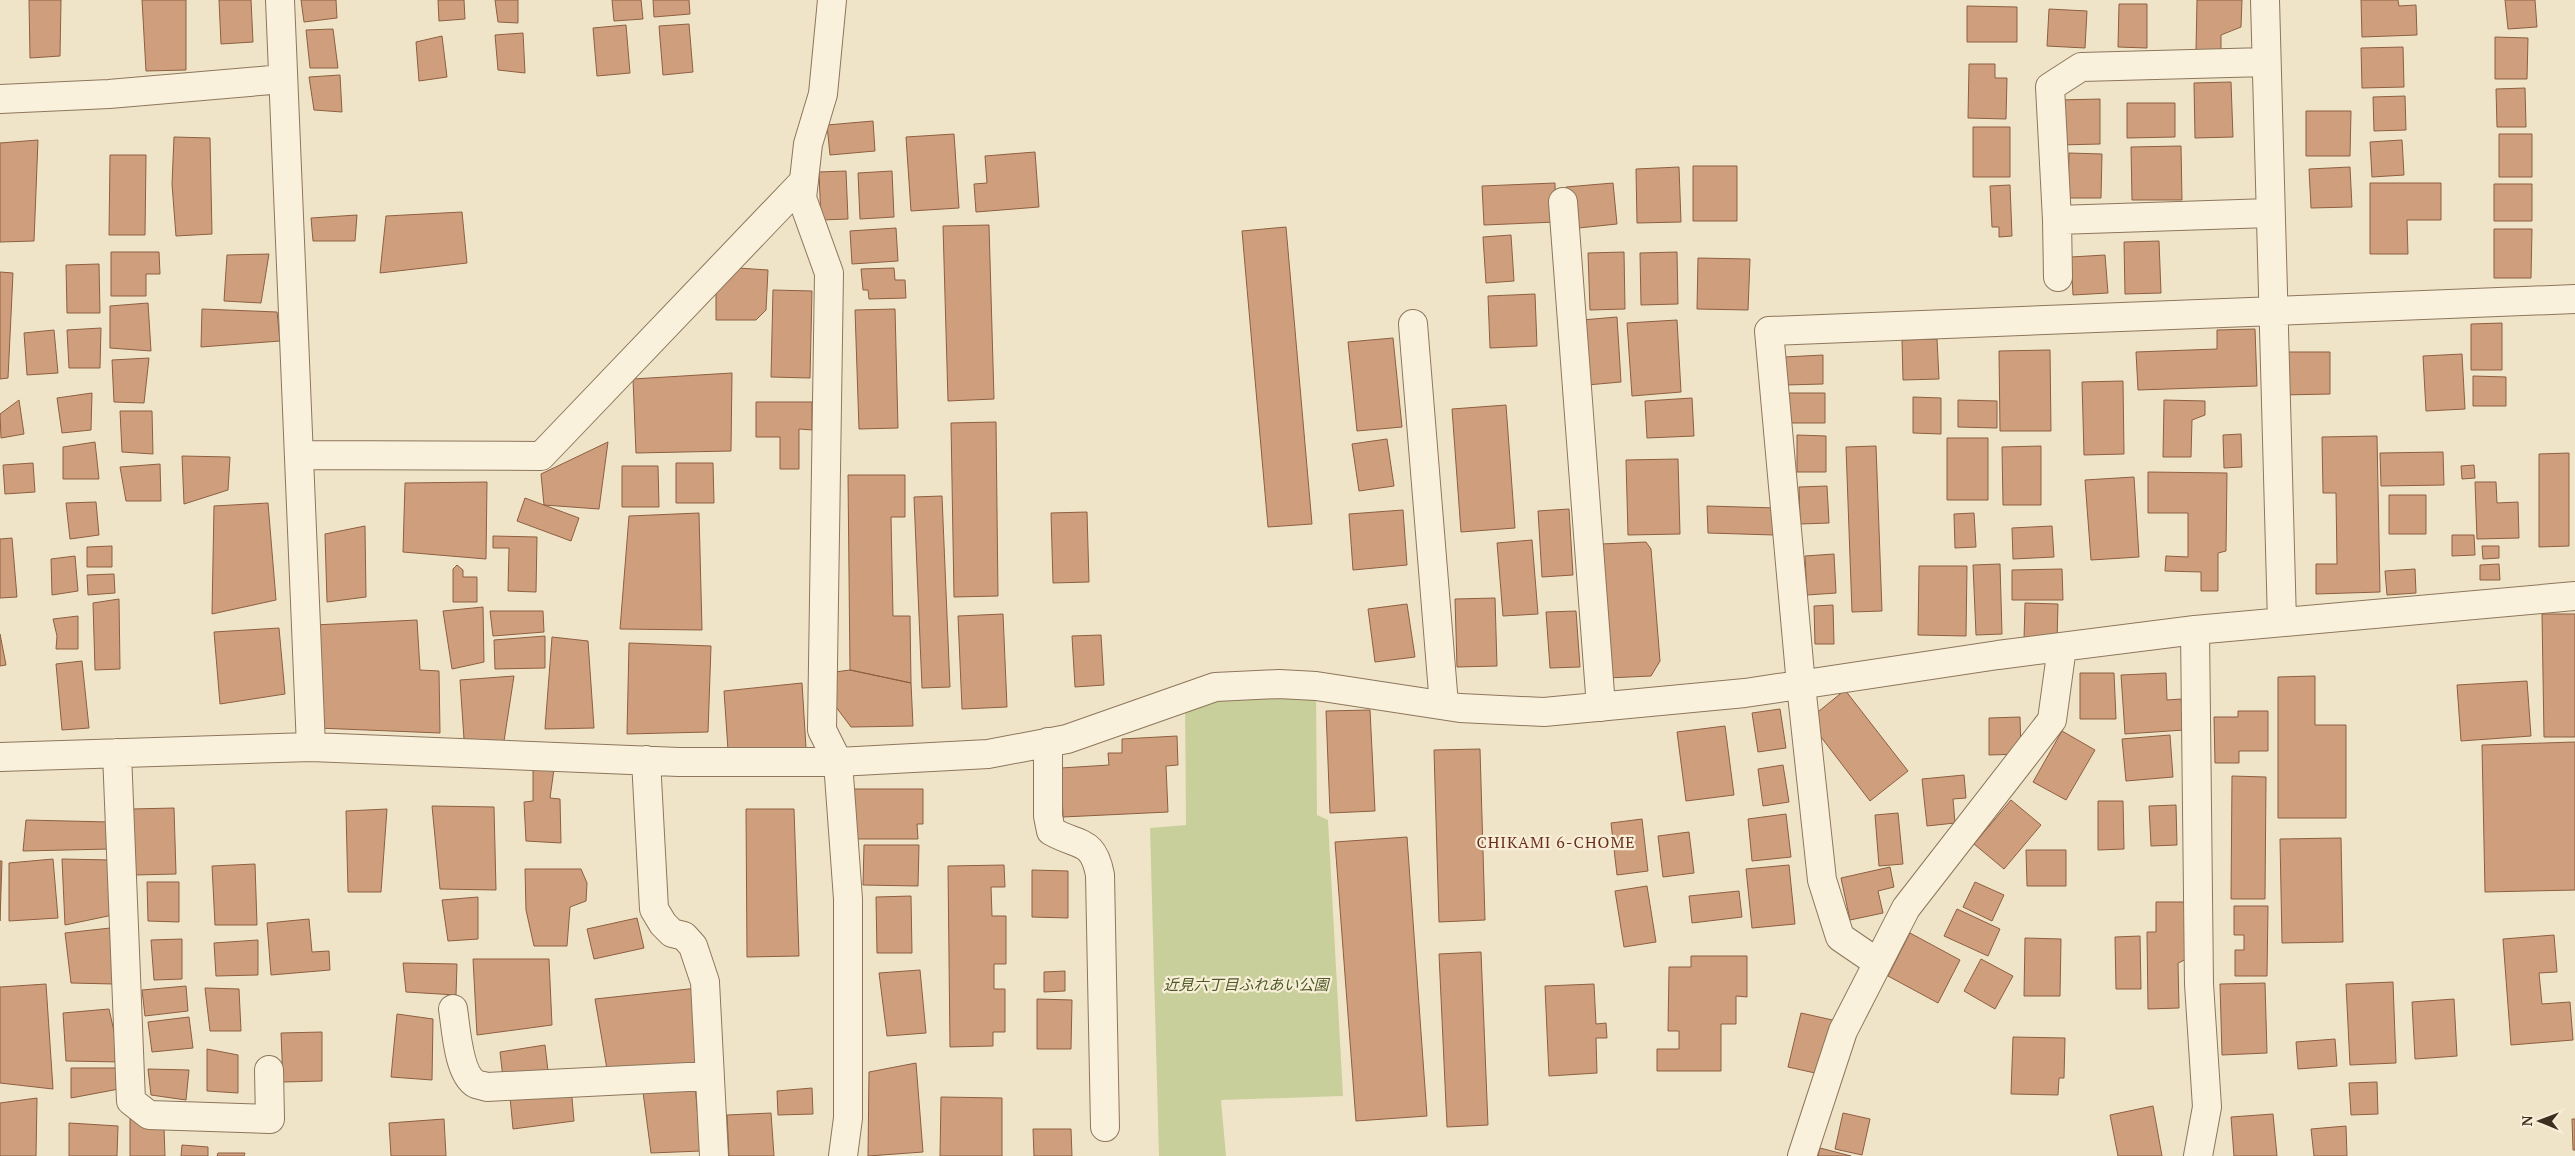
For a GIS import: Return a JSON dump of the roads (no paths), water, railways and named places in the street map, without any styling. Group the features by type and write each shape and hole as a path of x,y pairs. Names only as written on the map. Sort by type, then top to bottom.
{"street":[{"path":"280,0 311,747"},
{"path":"832,0 823,94 808,144 802,198 829,274 822,730 838,762 848,899 848,1118 843,1156"},
{"path":"2265,0 2282,622"},
{"path":"2058,277 2050,87 2081,67 2266,62"},
{"path":"0,99 109,94 283,79"},
{"path":"299,455 541,456 804,181"},
{"path":"1563,202 1601,707"},
{"path":"2057,220 2270,213"},
{"path":"1878,964 1840,937 1822,880 1801,685 1769,331 2575,299"},
{"path":"1413,324 1444,705"},
{"path":"0,757 311,747 646,760 838,762 988,754 1067,739 1215,687 1279,684 1316,686 1444,705 1544,712 1744,693 2062,647 2195,630 2575,596"},
{"path":"2195,630 2199,984 2207,1107 2198,1156"},
{"path":"1802,1156 1843,1031 1906,908 2052,720 2062,647"},
{"path":"1048,742 1048,816 1051,831 1065,839 1086,846 1097,856 1100,875 1105,1127"},
{"path":"117,753 131,1101 149,1116 270,1119 269,1070"},
{"path":"646,760 654,909 672,934 684,936 693,946 705,982 708,1076 714,1156"},
{"path":"452,1009 461,1058 467,1074 475,1083 487,1087 708,1076"}],"district":[{"name":"CHIKAMI 6-CHOME","path":"1556,842"}],"park label":[{"name":"近見六丁目ふれあい公園","path":"1246,985"}]}
